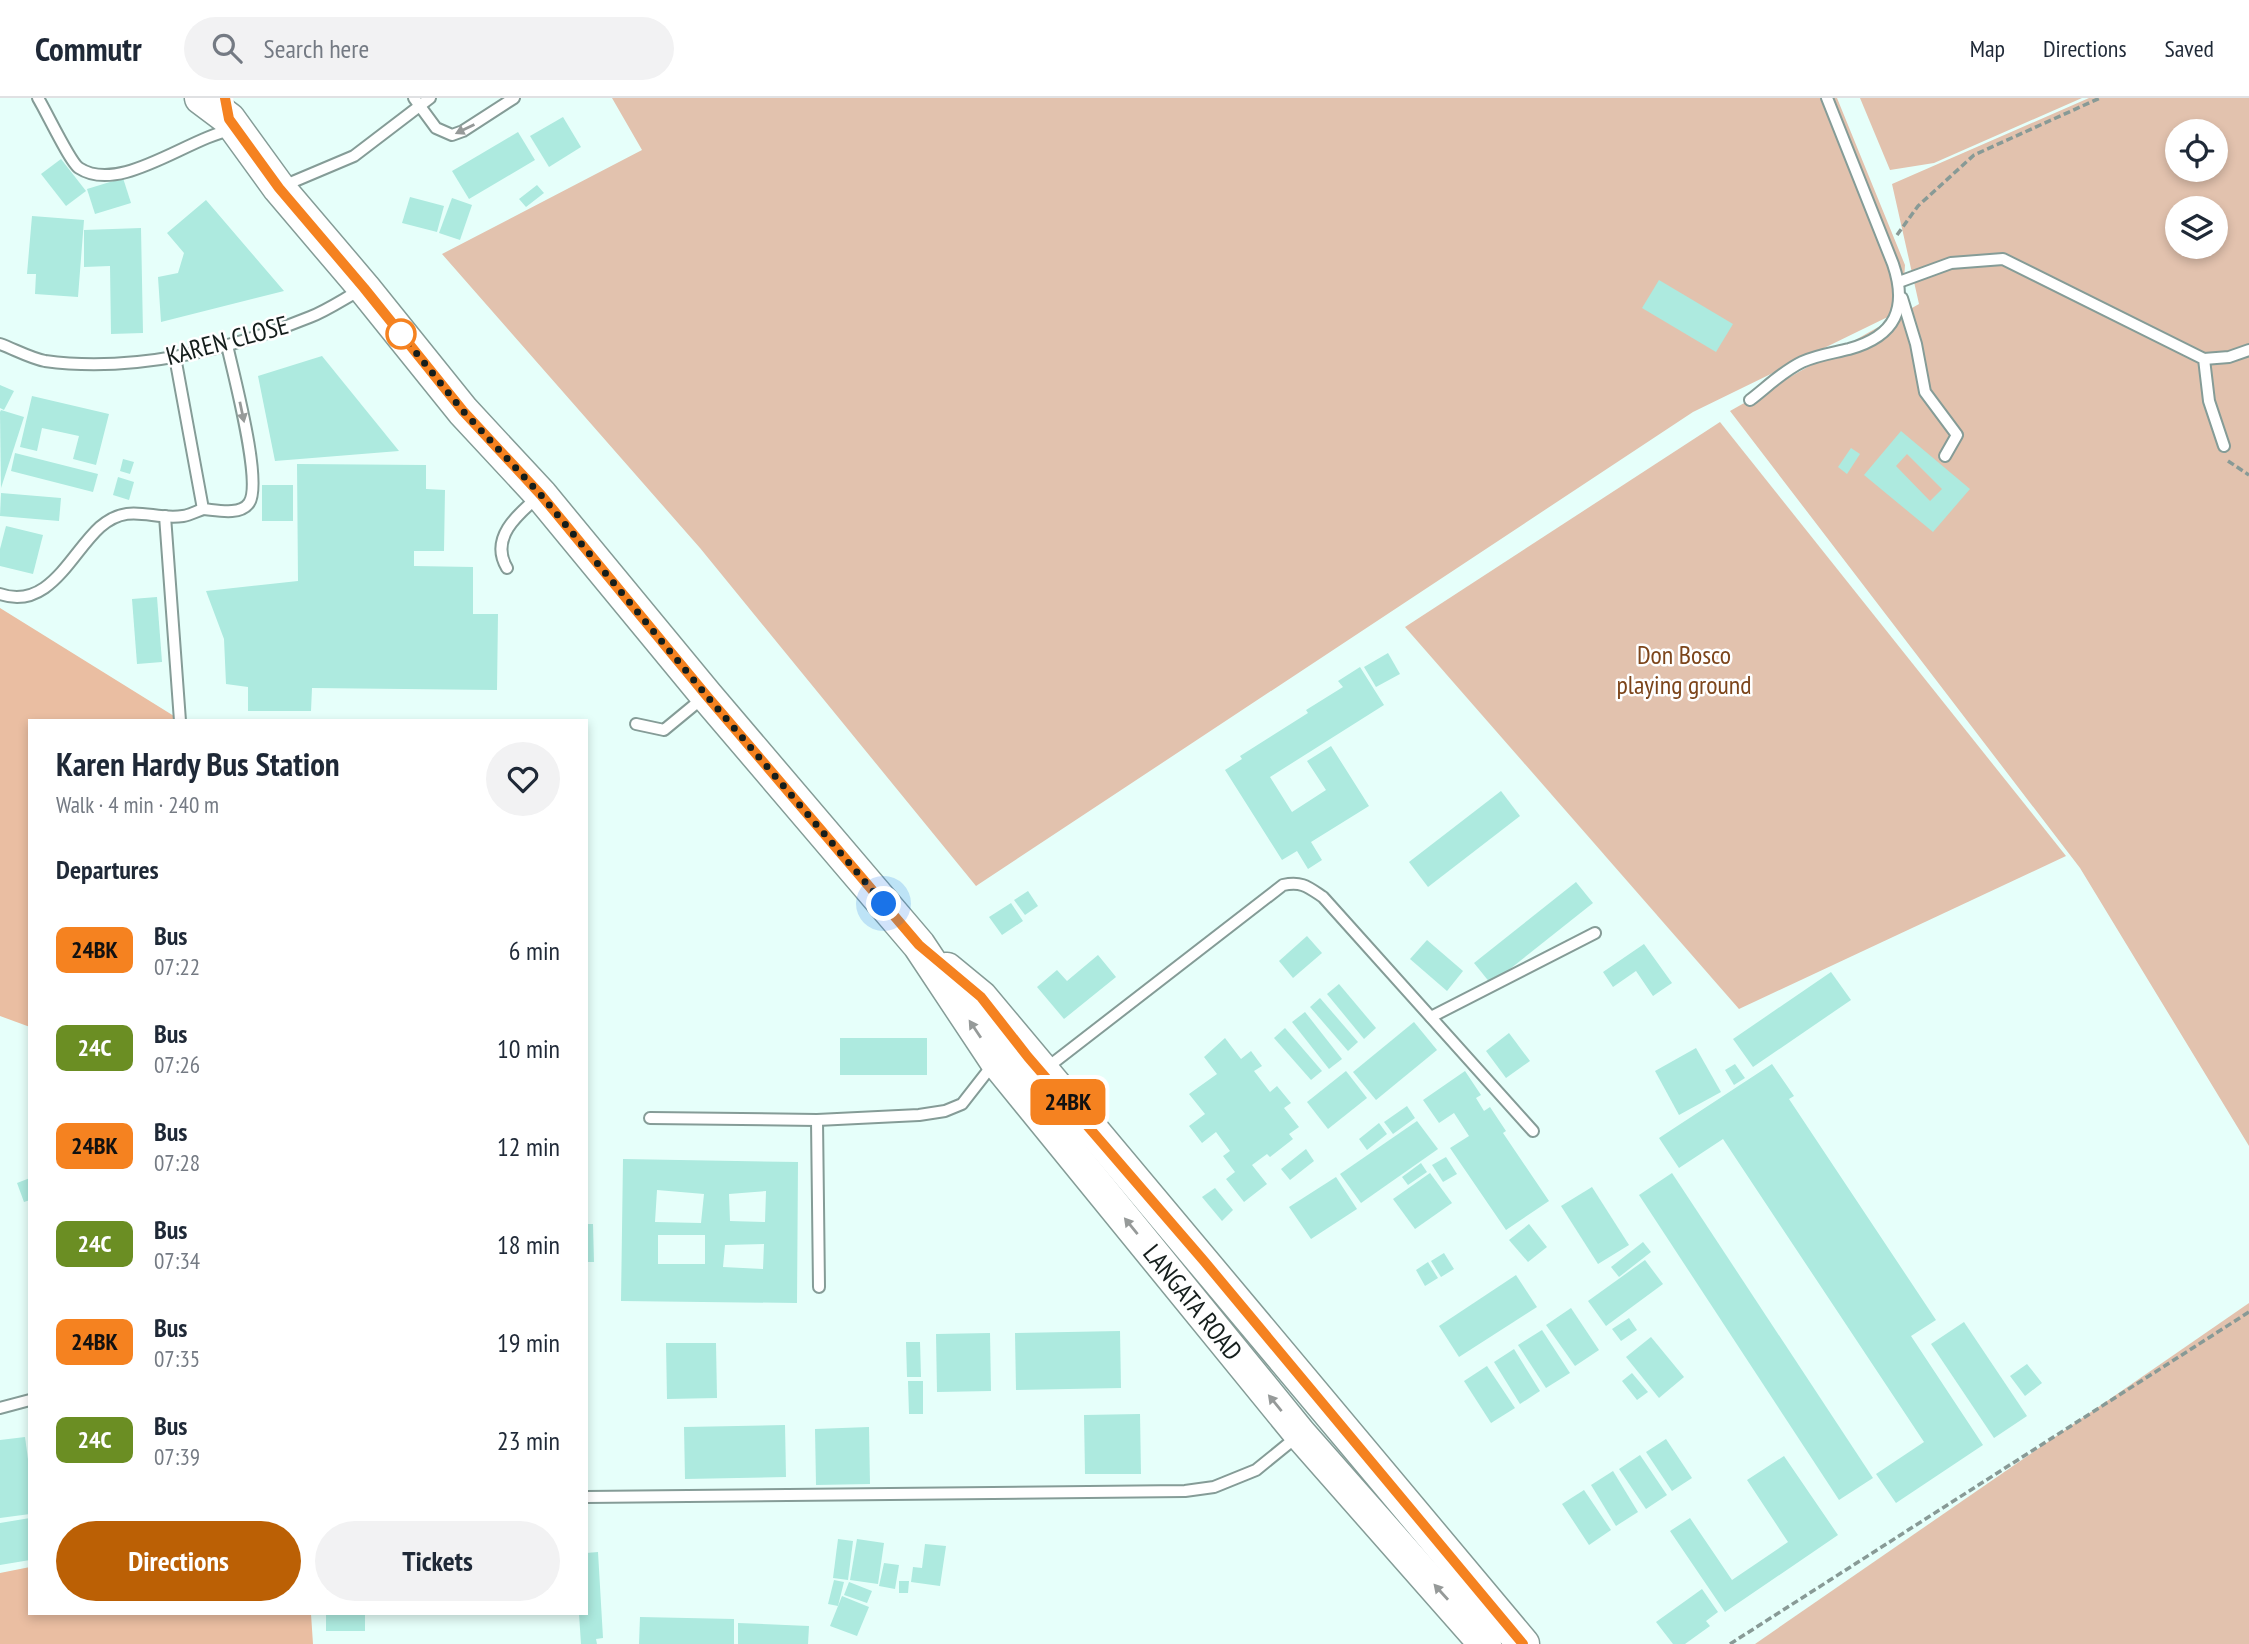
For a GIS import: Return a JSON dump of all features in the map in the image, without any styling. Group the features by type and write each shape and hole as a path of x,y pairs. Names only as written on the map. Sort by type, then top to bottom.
{"main road":[{"name":"LANGATA ROAD","path":"201,98 230,115 279,188 463,411 541,495 706,695 919,945 996,1061 1300,1434 1485,1644"},
{"name":"LANGATA ROAD","path":"919,945 981,997 1523,1644"}],"lane":[{"path":"38,98 77,167 99,177 134,171 215,133 230,115"},
{"path":"279,188 354,156 416,102 430,98"},
{"path":"416,102 436,128 452,135 463,131 514,98"},
{"path":"1827,98 1899,282 1916,344 1925,392 1957,435 1945,456"},
{"path":"1899,282 1951,263 2003,259 2204,359 2229,357 2249,350"},
{"name":"KAREN CLOSE","path":"0,344 43,360 106,363 175,357 227,345 313,316 364,288"},
{"path":"1751,400 1801,362 1850,348 1881,335 1893,322 1901,296"},
{"path":"0,594 32,595 49,586 100,528 129,513 186,516 203,509 225,511 248,505 253,493 251,455 227,345"},
{"path":"175,357 203,509"},
{"path":"2204,359 2208,401 2224,446"},
{"path":"507,568 500,556 500,545 515,517 541,495"},
{"path":"165,516 180,719"},
{"path":"636,724 664,730 706,695"},
{"path":"1042,1072 1283,885 1296,882 1323,897 1533,1131"},
{"path":"1431,1017 1595,933"},
{"path":"650,1118 817,1120 919,1115 944,1111 962,1104 996,1061"},
{"path":"817,1120 819,1287"},
{"path":"0,1408 28,1401"},
{"path":"588,1497 1185,1491 1214,1488 1256,1471 1300,1434"}],"path":[{"path":"1887,249 1918,206 1974,155 2100,98"},
{"path":"2224,446 2226,461 2249,475"},
{"path":"1730,1644 2249,1312"}],"green space":[{"path":"612,98 1837,98 1905,265 1902,310 1693,412 976,886 700,548 442,254 642,150"},
{"path":"1860,98 2082,98 1934,163 1890,170"},
{"path":"2089,98 2249,98 2249,1146 2080,868 1730,411 1919,304 1892,184"},
{"name":"Don Bosco playing ground","path":"1720,422 2066,856 1739,1009 1405,627"},
{"path":"2249,1303 2249,1644 1755,1644"}],"shaded area":[{"path":"0,608 179,719 28,719 28,1026 0,1016"},
{"path":"28,1567 28,1615 311,1615 313,1644 0,1644 0,1573"}],"building":[{"path":"563,117 581,147 549,167 530,136"},
{"path":"518,132 535,160 469,199 452,171"},
{"path":"61,159 86,191 66,206 41,174"},
{"path":"123,178 131,203 95,214 87,189"},
{"path":"537,185 544,193 526,207 519,199"},
{"path":"410,197 444,206 437,232 402,223"},
{"path":"452,198 472,205 460,240 439,233"},
{"path":"206,200 284,291 161,322 158,277 178,273 184,253 167,233"},
{"path":"32,216 84,220 78,297 35,294 36,274 27,274"},
{"path":"141,228 143,333 111,334 110,266 84,267 84,230"},
{"path":"1659,280 1733,324 1716,352 1642,308"},
{"path":"322,356 399,451 275,461 258,376"},
{"path":"0,385 14,391 4,410 0,408"},
{"path":"32,396 109,414 96,465 73,459 79,436 42,428 37,451 20,447"},
{"path":"1,410 24,417 1,488 0,412"},
{"path":"1901,431 1970,489 1933,532 1864,475","holes":["1907,454 1942,489 1930,501 1896,466"]},
{"path":"1851,448 1860,454 1847,474 1838,467"},
{"path":"15,453 98,474 93,492 11,471"},
{"path":"123,459 134,462 130,474 120,471"},
{"path":"297,464 426,465 426,489 445,490 444,551 414,551 414,566 473,567 473,614 498,614 497,690 312,688 311,711 248,711 248,687 226,684 224,639 206,591 298,581"},
{"path":"118,477 134,482 129,500 113,495"},
{"path":"262,485 293,485 293,521 262,521"},
{"path":"1,493 61,498 59,521 0,516"},
{"path":"6,526 43,535 33,574 0,566 0,549"},
{"path":"157,597 162,662 137,664 132,599"},
{"path":"1388,653 1400,674 1376,687 1364,667"},
{"path":"1360,667 1384,705 1270,777 1292,812 1326,790 1307,761 1331,746 1369,806 1311,842 1322,860 1308,869 1297,851 1282,860 1225,770 1242,759 1240,756 1308,713 1306,710 1343,687 1338,681"},
{"path":"1501,791 1520,816 1428,887 1409,862"},
{"path":"1576,882 1593,903 1491,984 1474,963"},
{"path":"1028,891 1038,906 1025,915 1014,900"},
{"path":"1011,903 1023,921 1002,935 989,917"},
{"path":"1307,936 1322,953 1293,978 1279,961"},
{"path":"1427,940 1463,971 1447,991 1410,959"},
{"path":"1644,944 1672,983 1653,996 1636,971 1613,987 1603,972"},
{"path":"1098,955 1116,977 1064,1019 1037,987 1057,970 1067,981"},
{"path":"1831,972 1851,1000 1753,1067 1733,1039"},
{"path":"1339,984 1376,1028 1364,1039 1327,994"},
{"path":"1320,998 1358,1042 1348,1051 1310,1007"},
{"path":"1305,1012 1342,1059 1329,1069 1292,1022"},
{"path":"1414,1022 1437,1050 1376,1100 1353,1072"},
{"path":"1285,1028 1322,1071 1311,1080 1274,1038"},
{"path":"1509,1033 1530,1061 1506,1078 1486,1051"},
{"path":"840,1038 927,1038 927,1075 840,1075"},
{"path":"1225,1038 1241,1059 1251,1051 1262,1066 1254,1071 1270,1092 1277,1086 1291,1103 1284,1108 1299,1127 1289,1134 1293,1139 1270,1157 1267,1154 1252,1165 1267,1184 1244,1202 1226,1179 1235,1172 1223,1156 1230,1151 1216,1132 1202,1143 1189,1126 1205,1114 1189,1094 1217,1074 1204,1057"},
{"path":"1696,1048 1721,1092 1679,1115 1655,1071"},
{"path":"1735,1064 1745,1078 1734,1085 1725,1070"},
{"path":"1772,1064 1794,1096 1789,1099 1936,1320 1911,1336 1983,1445 1896,1503 1876,1474 1924,1442 1723,1139 1679,1168 1659,1138"},
{"path":"1346,1071 1367,1098 1328,1129 1307,1102"},
{"path":"1465,1071 1481,1095 1476,1098 1484,1111 1490,1107 1506,1131 1503,1133 1549,1201 1506,1230 1450,1148 1469,1136 1454,1113 1439,1123 1423,1100"},
{"path":"1407,1106 1415,1118 1393,1134 1384,1122"},
{"path":"1417,1121 1438,1149 1361,1203 1340,1174"},
{"path":"1379,1123 1387,1134 1367,1150 1359,1139"},
{"path":"1306,1149 1314,1161 1290,1180 1281,1169"},
{"path":"1446,1157 1457,1174 1443,1182 1432,1165"},
{"path":"623,1159 798,1162 797,1303 621,1301","holes":["657,1190 704,1194 701,1223 655,1222","766,1191 765,1222 730,1221 729,1194","658,1235 705,1235 705,1264 658,1264","764,1244 763,1269 723,1267 725,1245"]},
{"path":"1421,1163 1427,1172 1408,1185 1402,1177"},
{"path":"1430,1173 1452,1203 1415,1229 1393,1199"},
{"path":"1672,1173 1873,1478 1839,1500 1639,1195"},
{"path":"1336,1177 1357,1209 1311,1239 1289,1207"},
{"path":"28,1179 28,1201 24,1202 17,1183"},
{"path":"1592,1187 1629,1245 1598,1264 1561,1206"},
{"path":"1215,1188 1233,1210 1222,1221 1202,1197"},
{"path":"588,1224 593,1224 594,1262 588,1262"},
{"path":"1529,1224 1547,1247 1528,1262 1509,1240"},
{"path":"1643,1242 1651,1252 1619,1277 1611,1267"},
{"path":"1444,1253 1454,1269 1441,1277 1431,1261"},
{"path":"1645,1260 1663,1284 1606,1326 1588,1301"},
{"path":"1428,1262 1438,1278 1425,1286 1416,1270"},
{"path":"1516,1275 1537,1307 1459,1357 1439,1326"},
{"path":"1571,1308 1599,1350 1575,1366 1546,1325"},
{"path":"1629,1318 1637,1330 1621,1341 1612,1329"},
{"path":"1964,1322 2027,1416 1994,1438 1931,1344"},
{"path":"1542,1330 1570,1373 1546,1388 1518,1345"},
{"path":"1120,1331 1121,1388 1016,1390 1015,1333"},
{"path":"990,1333 991,1391 937,1392 936,1334"},
{"path":"1651,1337 1684,1377 1659,1398 1626,1357"},
{"path":"906,1342 920,1342 921,1377 907,1377"},
{"path":"666,1343 716,1343 717,1398 667,1399"},
{"path":"1514,1349 1540,1391 1520,1404 1494,1362"},
{"path":"2027,1364 2042,1383 2025,1396 2010,1376"},
{"path":"1487,1366 1515,1408 1491,1423 1464,1381"},
{"path":"1632,1373 1648,1392 1637,1400 1622,1381"},
{"path":"908,1381 923,1381 923,1414 909,1414"},
{"path":"1140,1414 1141,1474 1085,1474 1084,1415"},
{"path":"785,1425 786,1477 685,1479 684,1427"},
{"path":"869,1427 870,1484 816,1485 815,1429"},
{"path":"25,1437 28,1459 28,1514 0,1518 0,1440"},
{"path":"1666,1439 1692,1478 1672,1491 1646,1452"},
{"path":"1640,1455 1667,1495 1646,1509 1619,1469"},
{"path":"1784,1456 1838,1535 1725,1612 1670,1531 1690,1518 1732,1580 1788,1542 1747,1480"},
{"path":"1613,1471 1638,1512 1616,1526 1591,1485"},
{"path":"1584,1490 1611,1530 1589,1545 1562,1504"},
{"path":"28,1518 28,1560 0,1565 0,1523"},
{"path":"838,1539 853,1541 848,1580 833,1578"},
{"path":"857,1539 884,1543 878,1584 850,1580"},
{"path":"925,1544 946,1546 940,1586 911,1582 913,1567 922,1568"},
{"path":"598,1552 603,1638 596,1639 597,1644 581,1644 579,1615 588,1615 588,1553"},
{"path":"884,1563 899,1565 895,1589 879,1586"},
{"path":"834,1580 844,1582 838,1606 828,1604"},
{"path":"899,1581 909,1581 908,1593 899,1593"},
{"path":"849,1582 872,1591 867,1603 844,1595"},
{"path":"1702,1589 1718,1612 1706,1621 1710,1626 1685,1644 1673,1644 1656,1622"},
{"path":"842,1596 869,1607 857,1636 830,1626"},
{"path":"326,1615 365,1615 365,1631 326,1631"},
{"path":"640,1617 734,1619 734,1644 639,1644"},
{"path":"738,1623 809,1626 808,1644 738,1644"}],"bus line":[{"name":"24BK","path":"225,98 229,119 279,188 463,411 541,495 706,695 919,945 981,997 1028,1057 1204,1261 1523,1644"}],"route":[{"path":"401,334 397,329 463,411 541,495 884,904"}]}
